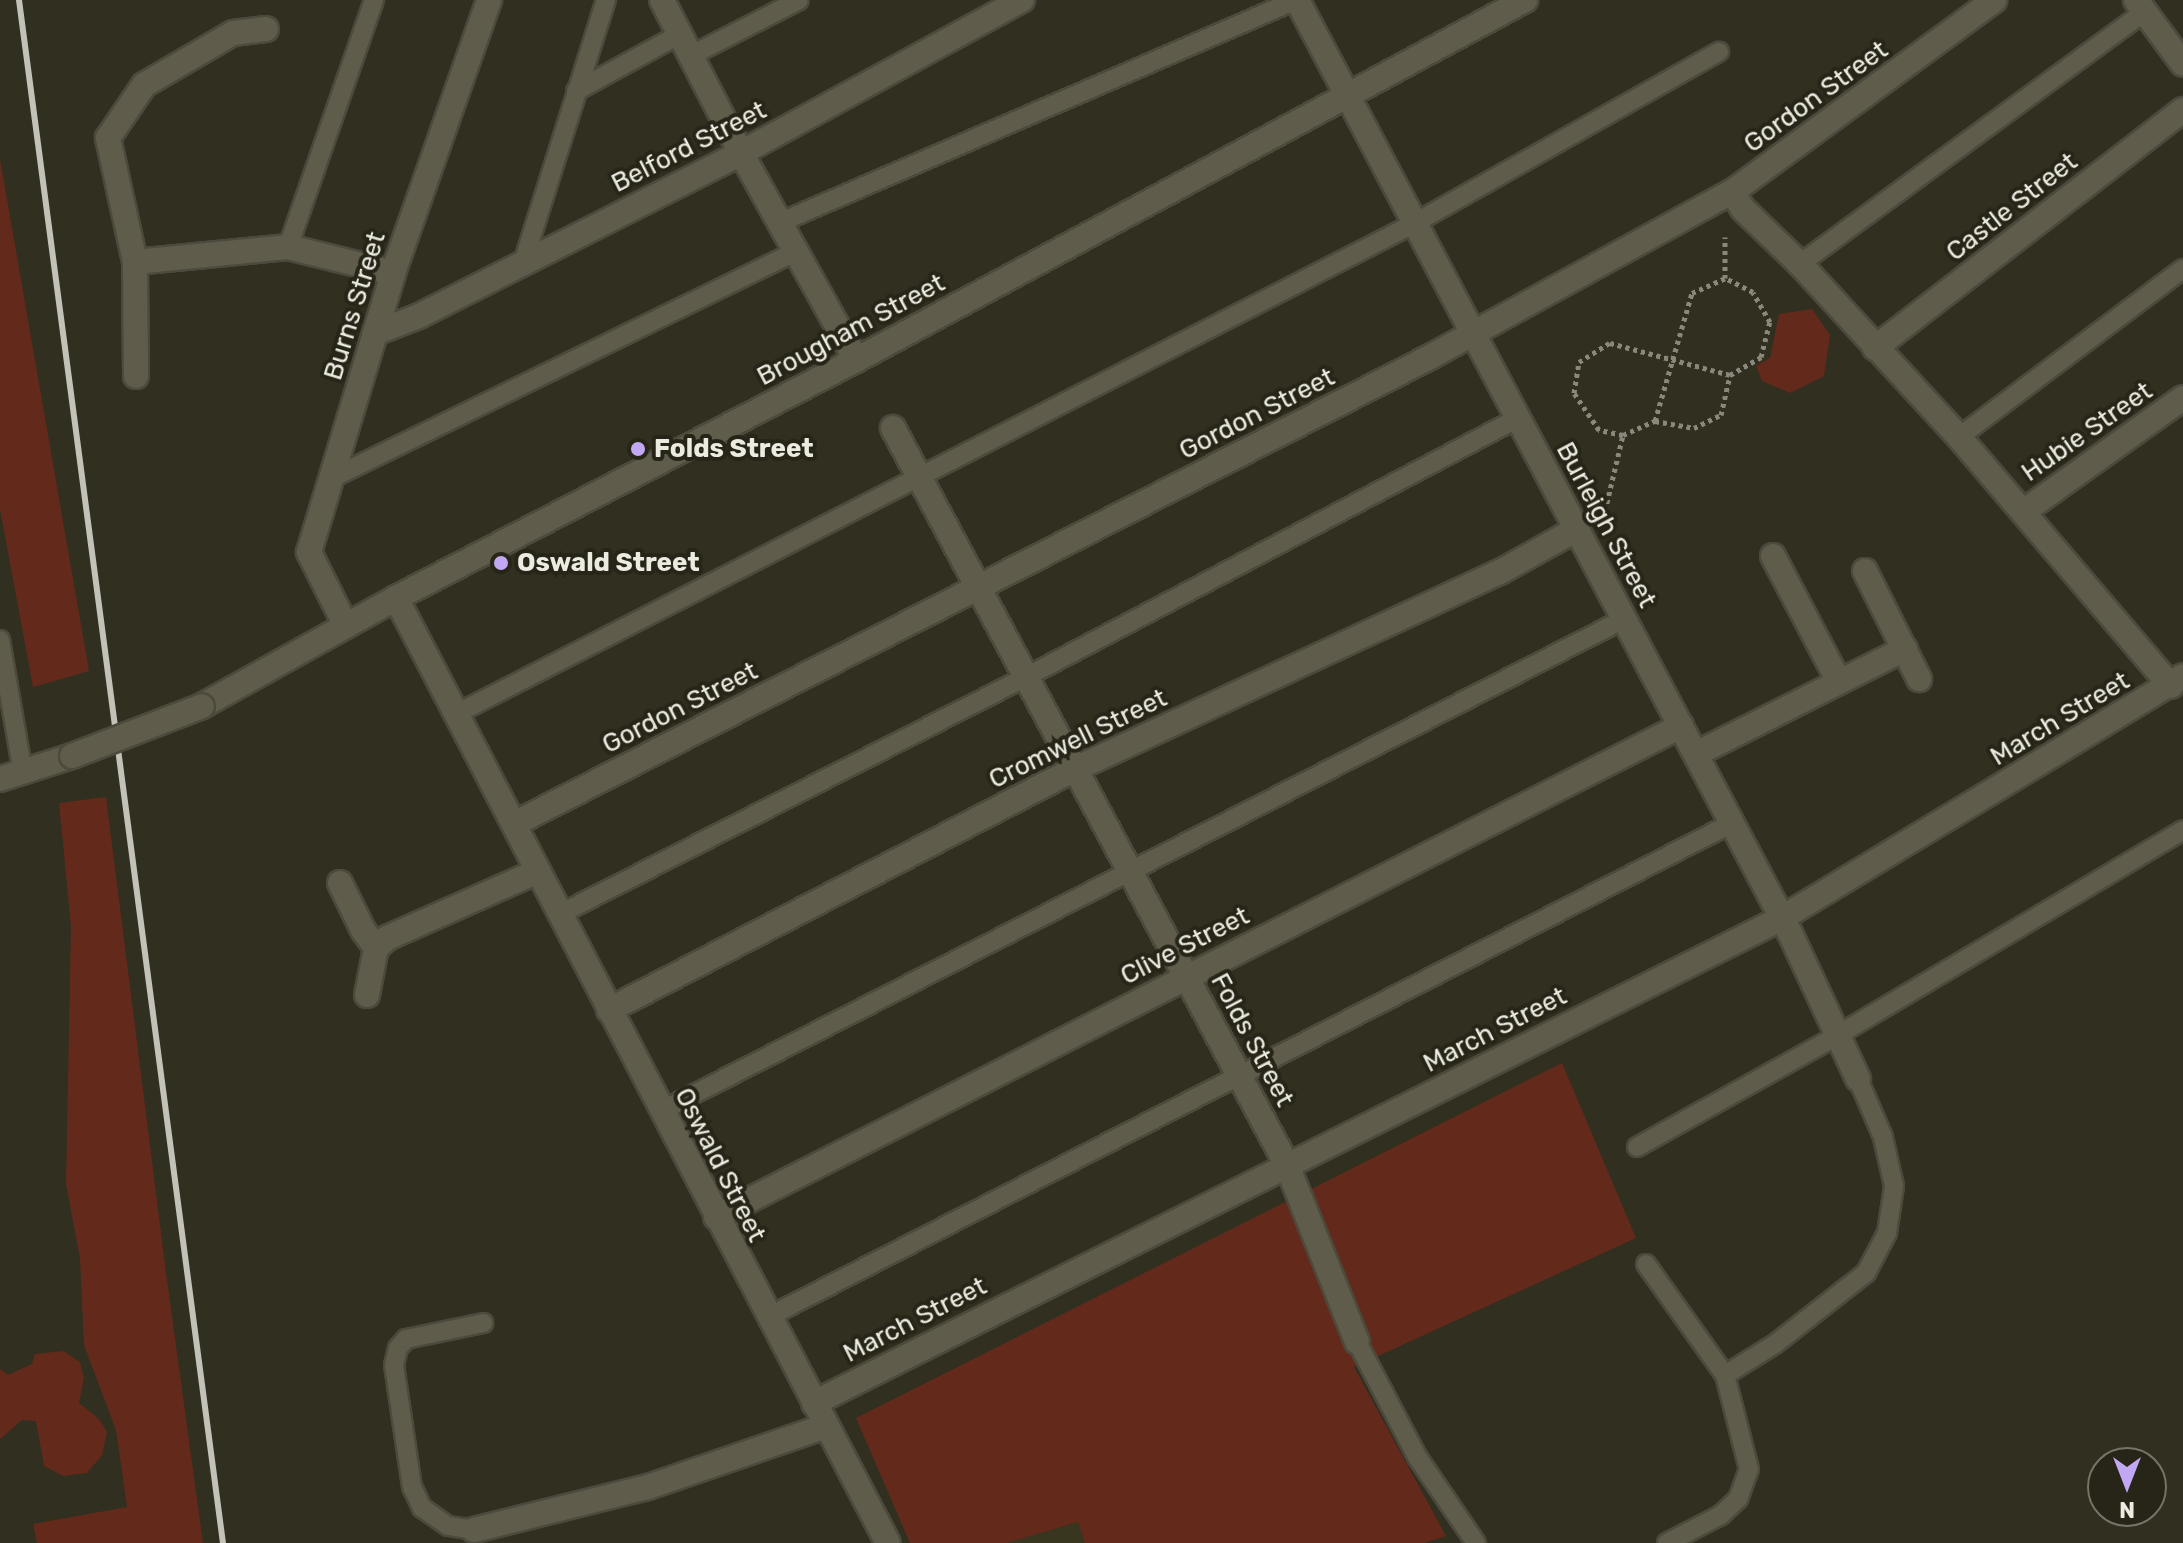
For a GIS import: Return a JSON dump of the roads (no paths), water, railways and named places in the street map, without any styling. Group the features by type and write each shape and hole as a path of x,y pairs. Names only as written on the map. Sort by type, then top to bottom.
{"street":[{"name":"Burns Street","path":"346,626 309,552 393,273 489,0"},
{"path":"662,0 741,153 856,360"},
{"name":"Belford Street","path":"375,333 419,316 741,153 1022,0"},
{"name":"Burleigh Street","path":"1296,0 1782,918 1858,1079"},
{"name":"Brougham Street","path":"12,776 202,706 396,598 856,360 1347,94 1499,17 1525,0"},
{"name":"Gordon Street","path":"514,824 1471,333 1732,192 1994,0"},
{"path":"2140,6 2183,64"},
{"path":"136,376 135,262 108,138 144,85 233,33 266,29"},
{"name":"Castle Street","path":"1875,348 2183,110"},
{"path":"1732,192 1743,209 1800,264 2177,681"},
{"path":"135,262 288,247 393,273"},
{"name":"Hubie Street","path":"2023,512 2183,398"},
{"name":"Folds Street","path":"893,428 976,589 1287,1165 1357,1342"},
{"name":"Cromwell Street","path":"609,1010 1075,769 1500,572 1577,529"},
{"path":"1773,556 1838,680"},
{"path":"1865,571 1919,679"},
{"name":"Oswald Street","path":"396,598 888,1543"},
{"path":"1696,754 1905,649"},
{"name":"March Street","path":"814,1403 1782,918 2177,681"},
{"name":"Clive Street","path":"716,1217 1681,726"},
{"path":"367,995 376,948 387,938 538,871"},
{"path":"340,883 363,930 376,948"},
{"path":"474,1530 685,1476 826,1426"}],"lane":[{"path":"288,247 374,0"},
{"path":"523,263 606,0"},
{"path":"692,55 799,0"},
{"path":"781,222 1296,0"},
{"path":"1800,264 2140,6"},
{"path":"576,91 680,34"},
{"path":"456,714 1415,223 1719,52"},
{"path":"332,478 797,251"},
{"path":"1959,437 2183,269"},
{"path":"560,914 1026,677 1518,418"},
{"path":"661,1111 1624,619"},
{"path":"0,640 12,776"},
{"path":"768,1317 1732,823"},
{"path":"1637,1147 1838,1035 2183,830"},
{"path":"1725,1375 1787,1336 1866,1273 1887,1233 1894,1186 1883,1137 1858,1079"},
{"path":"1646,1264 1725,1375 1749,1469 1738,1499 1721,1515 1667,1543"},
{"path":"474,1530 448,1526 422,1508 412,1487 394,1365 398,1348 406,1339 483,1323"},
{"path":"1357,1342 1418,1458 1476,1543"}],"railway":[{"path":"19,0 223,1543"}],"place":[{"name":"Folds Street","path":"638,449"},
{"name":"Oswald Street","path":"501,563"}]}
